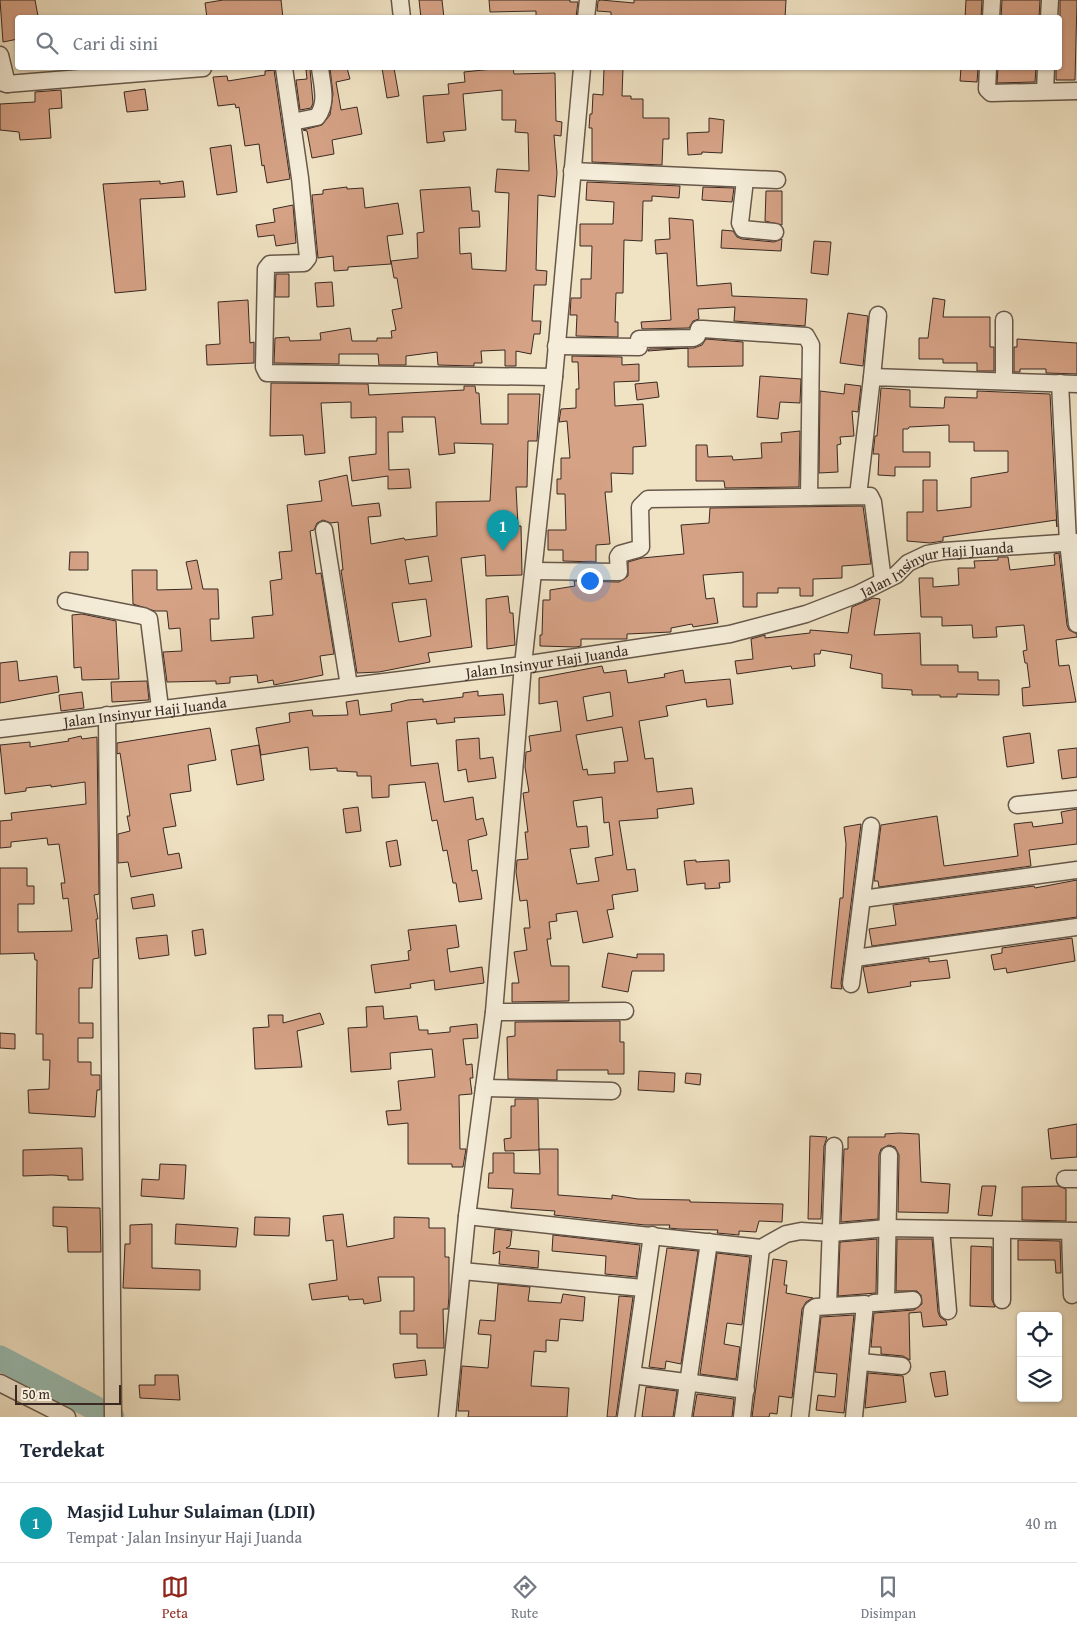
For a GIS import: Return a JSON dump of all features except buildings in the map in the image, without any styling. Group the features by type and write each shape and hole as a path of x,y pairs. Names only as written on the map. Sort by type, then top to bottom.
{"street":[{"path":"400,0 402,15"},
{"path":"586,15 588,0"},
{"path":"991,15 992,0"},
{"path":"1049,15 1050,0"},
{"path":"0,55 3,83 175,70"},
{"path":"284,70 308,258 304,263 270,264 266,269 264,367 267,373 554,377"},
{"path":"292,122 317,118 322,111 324,103 320,70"},
{"path":"447,1417 467,1216 494,1012 522,665 534,571 554,377 582,70"},
{"path":"988,70 987,89 991,93 1077,91"},
{"path":"1044,91 1046,70"},
{"path":"572,171 777,180"},
{"path":"745,180 740,223 743,229 775,232"},
{"path":"858,496 878,315"},
{"path":"1004,320 1004,381"},
{"path":"556,346 639,347 639,339 693,338 697,336 697,331 703,329 806,336 811,344 809,496"},
{"path":"872,377 1077,384"},
{"path":"1060,383 1073,542 1077,624"},
{"path":"534,571 618,572 618,556 638,550 641,546 640,508 648,500 870,496 873,502 883,582"},
{"path":"324,530 349,686"},
{"name":"Jalan Insinyur Haji Juanda","path":"0,729 106,714 522,665 730,634 806,614 883,582 926,554 944,551 1073,542"},
{"path":"66,601 149,618 160,708"},
{"path":"106,714 113,1415"},
{"path":"1017,805 1077,799"},
{"path":"851,984 871,826"},
{"path":"862,900 1077,870"},
{"path":"855,958 1077,927"},
{"path":"494,1012 625,1011"},
{"path":"484,1088 612,1091"},
{"path":"828,1306 834,1146"},
{"path":"886,1302 889,1156"},
{"path":"467,1216 761,1248 786,1234 801,1231 832,1233 887,1228 1074,1231 1072,1295"},
{"path":"941,1229 948,1311"},
{"path":"1002,1230 1002,1300"},
{"path":"626,1417 652,1235"},
{"path":"683,1417 709,1242"},
{"path":"742,1417 761,1248"},
{"path":"462,1271 643,1288"},
{"path":"800,1417 812,1310 828,1306 914,1300"},
{"path":"854,1417 861,1362 865,1304"},
{"path":"861,1362 902,1366"},
{"path":"632,1375 746,1390"},
{"path":"0,1384 67,1417"}],"waterway":[{"path":"0,1358 112,1417"}],"place":[{"name":"Masjid Luhur Sulaiman (LDII)","path":"503,551"}]}
